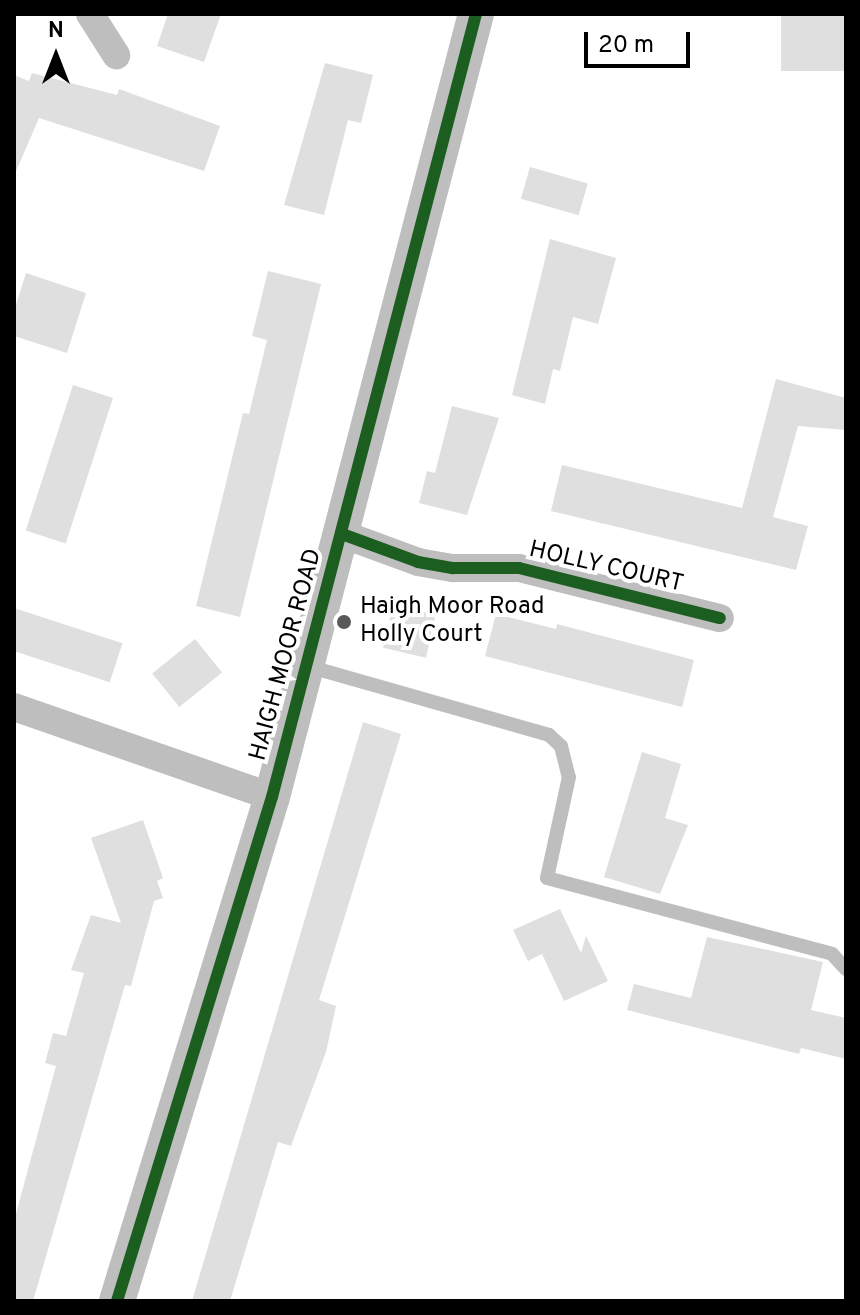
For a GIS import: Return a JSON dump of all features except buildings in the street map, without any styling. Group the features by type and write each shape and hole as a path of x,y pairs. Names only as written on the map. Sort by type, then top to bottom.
{"street":[{"path":"90,14 116,55"},
{"name":"HAIGH MOOR ROAD","path":"117,1301 272,797 476,14"},
{"name":"HOLLY COURT","path":"342,534 418,562 453,568 519,568 720,618"},
{"path":"14,707 272,797"}],"lane":[{"path":"307,666 549,735 561,746 569,777 547,878 832,954 846,969"}],"cycle path":[{"path":"117,1301 272,797 476,14"},
{"path":"342,534 418,562 453,568 519,568 720,618"}],"place":[{"name":"Haigh Moor Road Holly Court","path":"344,622"}]}
